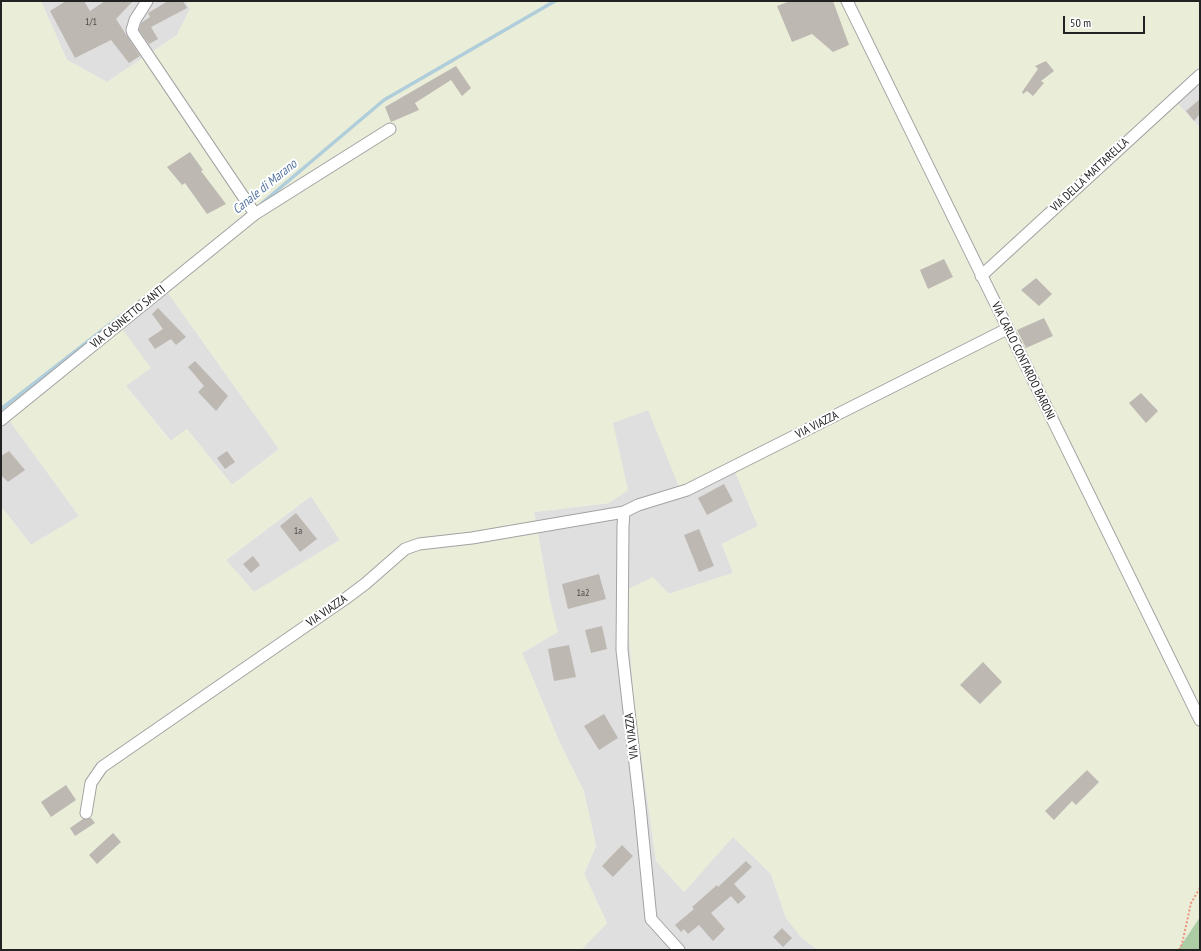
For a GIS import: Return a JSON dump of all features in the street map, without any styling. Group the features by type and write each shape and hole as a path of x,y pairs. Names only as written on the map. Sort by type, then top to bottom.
{"street":[{"path":"148,1 135,20 132,30 133,33 252,211"},
{"name":"VIA CARLO CONTARDO BARONI","path":"847,1 1200,720"},
{"name":"VIA DELLA MATTARELLA","path":"981,276 1200,75"},
{"name":"VIA CASINETTO SANTI","path":"1,420 252,211 390,129"},
{"name":"VIA VIAZZA","path":"86,813 91,784 102,767 345,599 365,584 405,549 419,544 472,538 624,512 638,505 687,490 1007,329"},
{"name":"VIA VIAZZA","path":"624,512 622,650 651,919 679,950"}],"path":[{"path":"1179,950 1182,944 1191,903 1200,888"}],"shaded area":[{"path":"41,1 186,1 190,9 177,35 107,82 67,60"},
{"path":"1200,66 1200,128 1169,94"},
{"path":"161,283 279,449 232,485 187,429 171,441 126,386 115,319"},
{"path":"1,409 79,516 31,545 1,506"},
{"path":"648,410 731,462 758,526 722,544 733,573 668,594 626,590 634,703 656,861 684,892 733,836 771,874 786,918 802,938 818,950 581,950 607,923 584,874 596,846 584,792 559,741 522,653 557,632 534,512 609,503 613,422"},
{"path":"311,496 340,540 254,592 226,560"}],"green space":[{"path":"8,1 41,1 67,60 107,82 177,35 190,9 186,1 1200,1 1200,66 1169,94 1200,128 1200,917 1178,950 818,950 802,938 786,918 771,874 733,837 684,892 656,861 634,703 626,590 653,577 669,594 733,573 722,544 758,526 731,462 679,487 648,410 613,423 628,490 609,503 534,512 550,601 558,632 522,653 559,741 584,792 596,846 584,874 607,923 581,950 1,950 1,506 31,545 79,516 1,409 1,5","holes":["161,283 279,449 232,485 187,429 170,441 126,386 151,368 115,319","311,496 340,540 254,592 226,560"]},
{"path":"1200,917 1200,950 1178,950"}],"building":[{"path":"66,1 84,1 90,11 105,1 133,1 116,19 140,56 129,63 111,40 75,58 50,11"},
{"path":"168,1 183,1 187,8 151,27 158,39 149,44 139,30 141,23 150,17 148,13"},
{"path":"790,1 833,1 849,45 833,52 812,34 792,42 777,6"},
{"path":"1046,61 1054,71 1041,81 1044,83 1033,96 1027,91 1023,94 1022,92 1038,69 1035,66"},
{"path":"456,66 471,88 462,96 451,80 415,103 419,110 391,122 385,107"},
{"path":"1200,99 1200,114 1194,121 1186,111"},
{"path":"190,152 203,170 201,171 226,204 207,214 185,183 182,185 167,167"},
{"path":"944,259 953,277 928,289 920,270"},
{"path":"1036,278 1052,294 1039,306 1021,290"},
{"path":"158,308 186,337 176,345 171,339 155,349 148,339 163,329 152,314"},
{"path":"1044,318 1053,336 1026,348 1017,330"},
{"path":"195,361 228,396 216,411 198,392 204,386 188,367"},
{"path":"1141,393 1158,411 1146,423 1129,403"},
{"path":"9,451 25,470 8,482 1,475 1,456"},
{"path":"227,451 235,462 225,469 217,458"},
{"path":"724,484 733,501 707,515 698,498"},
{"path":"296,513 317,539 300,552 280,526"},
{"path":"699,529 714,566 699,572 684,535"},
{"path":"253,556 260,565 251,573 243,564"},
{"path":"599,574 606,599 568,609 562,584"},
{"path":"602,626 607,649 591,653 585,630"},
{"path":"569,645 576,677 554,681 548,649"},
{"path":"983,662 1002,682 980,704 960,685"},
{"path":"604,714 618,738 599,750 584,726"},
{"path":"1087,770 1099,782 1076,805 1072,801 1054,820 1045,811"},
{"path":"66,785 76,800 51,817 41,802"},
{"path":"91,818 95,823 75,836 70,828 83,819"},
{"path":"113,833 121,842 97,864 89,855"},
{"path":"622,845 633,856 613,877 602,866"},
{"path":"746,861 752,867 734,884 746,897 738,904 731,896 711,913 725,929 713,941 699,925 688,934 684,929 681,932 675,925 694,909 692,907 717,885 718,887"},
{"path":"782,928 792,938 783,947 773,937"}],"waterway":[{"name":"Canale di Marano","path":"261,204 384,100 555,1"},
{"name":"Canale di Marano","path":"1,409 131,308"}]}
